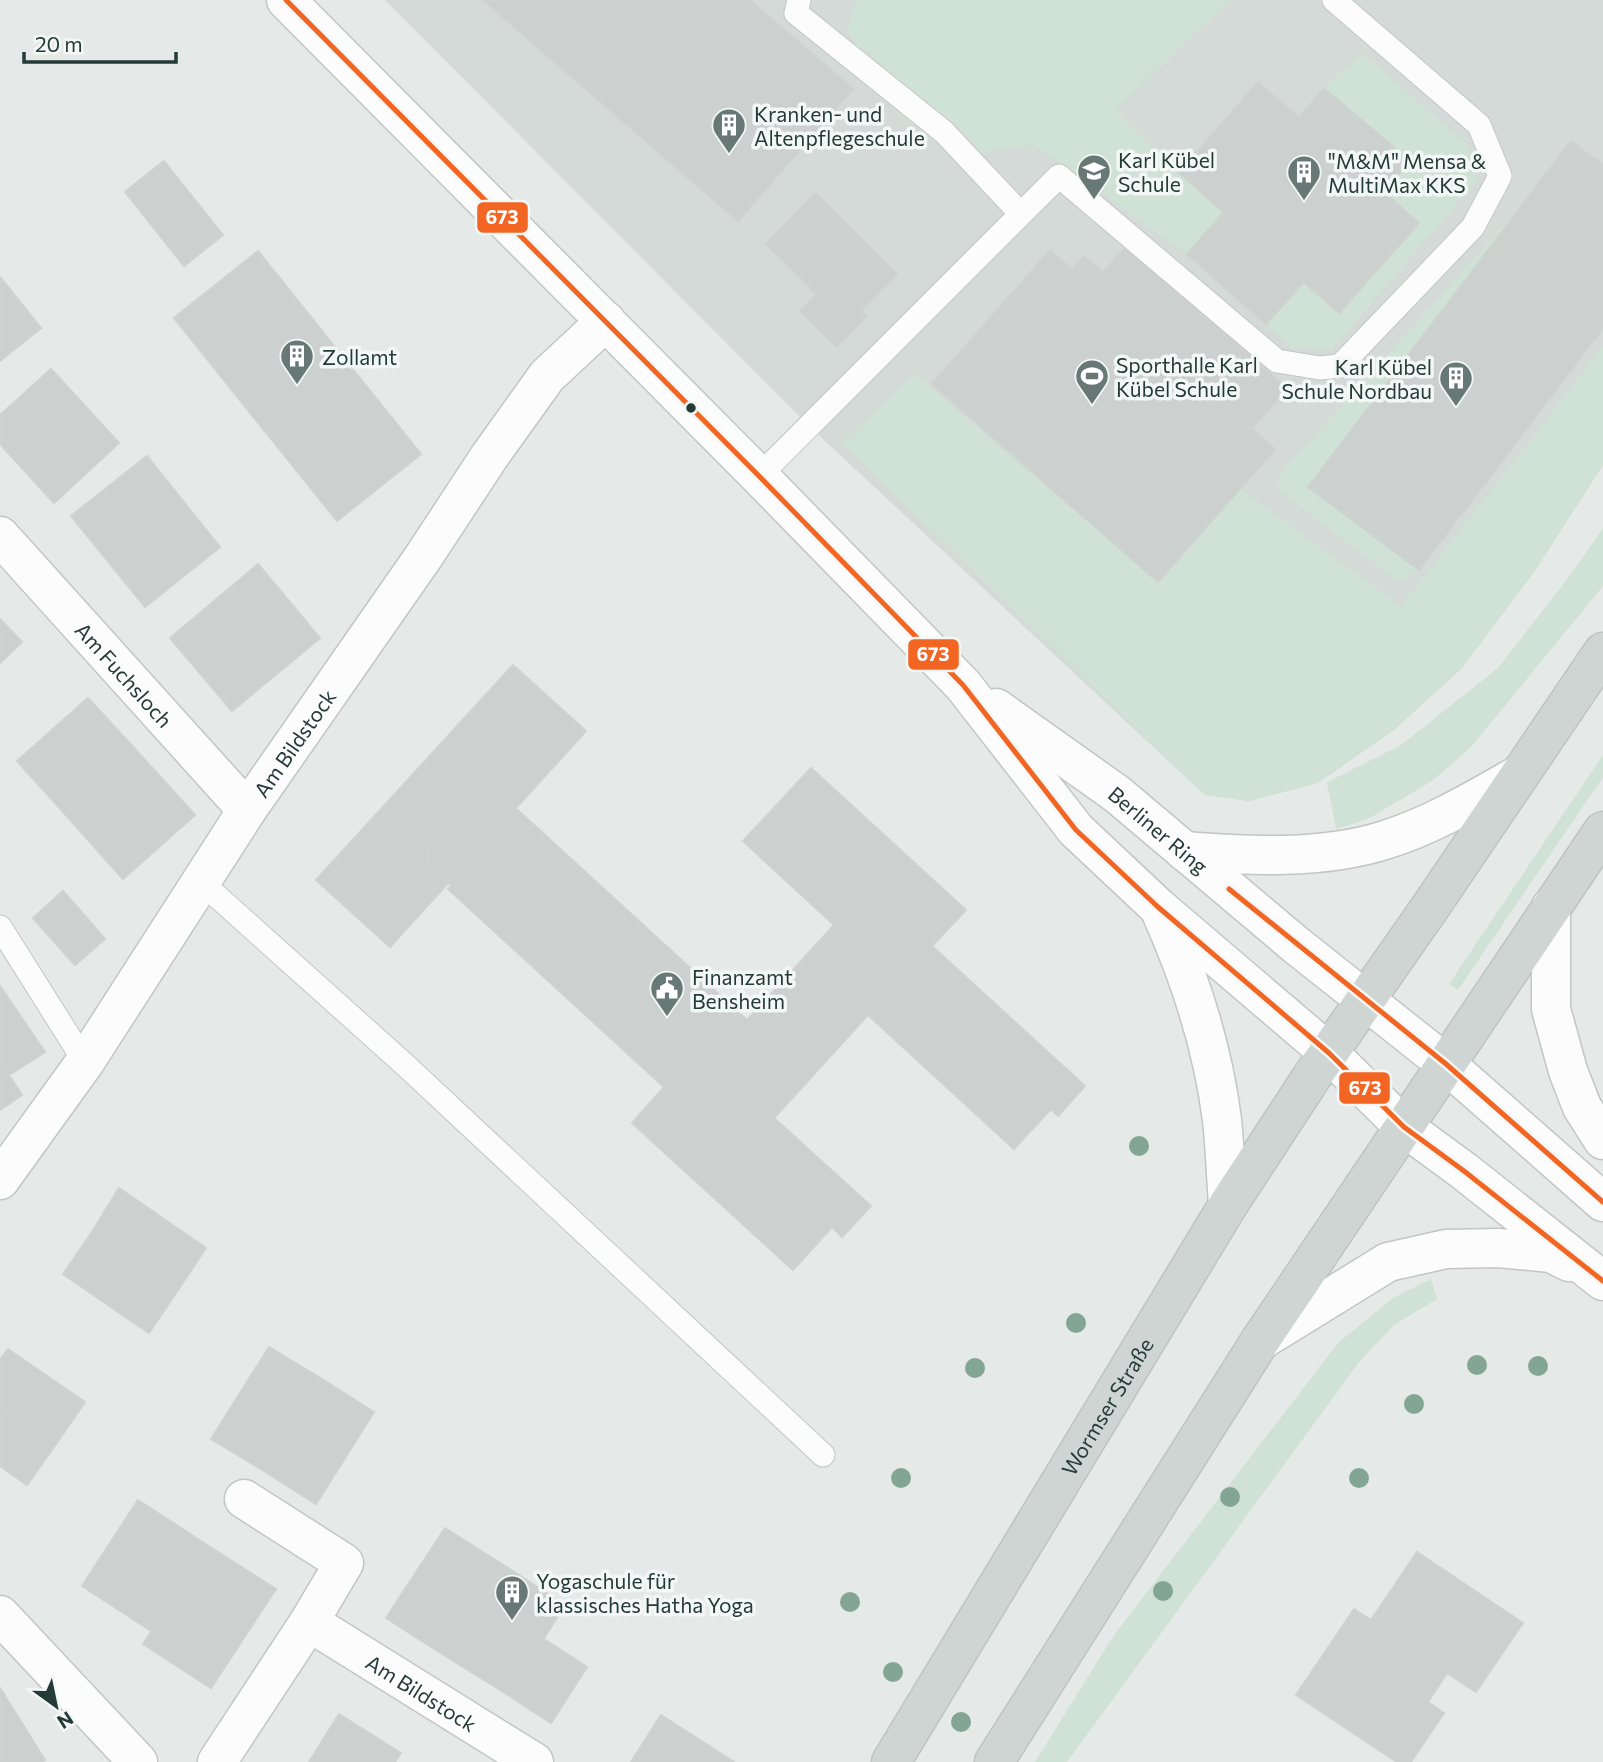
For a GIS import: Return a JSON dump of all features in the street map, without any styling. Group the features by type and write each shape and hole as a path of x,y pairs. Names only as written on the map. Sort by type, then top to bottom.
{"main road":[{"name":"Wormser Straße","path":"891,1762 1228,1205 1603,652"},
{"path":"994,1762 1260,1341 1603,831"}],"street":[{"name":"Berliner Ring","path":"286,0 963,685 1076,830 1158,907 1329,1053 1404,1127 1464,1171 1598,1278"},
{"name":"Am Bildstock","path":"0,1180 85,1062 247,810 424,556 489,457 547,376 606,321"},
{"name":"Am Fuchsloch","path":"0,536 247,810"},
{"name":"Berliner Ring","path":"963,685 1116,794 1296,945 1446,1064 1603,1202"},
{"path":"1184,851 1223,854 1319,853 1385,840 1454,812 1520,775"},
{"path":"1158,907 1188,980 1206,1038 1222,1119 1228,1205"},
{"path":"1551,907 1551,1009 1568,1071 1582,1107 1603,1140"},
{"path":"1260,1341 1388,1262 1446,1249 1498,1248 1551,1253 1598,1278"},
{"path":"217,1762 309,1622 344,1563 244,1499"},
{"path":"0,1615 138,1762"},
{"name":"Am Bildstock","path":"309,1622 534,1762"}],"lane":[{"path":"799,0 796,13 944,132 1021,214"},
{"path":"759,476 1059,176 1278,361 1320,368 1339,366 1473,227 1500,176 1479,125 1334,0"},
{"path":"201,882 403,1063 823,1455"},
{"path":"0,927 85,1062"}],"shaded area":[{"name":"Karl Kübel Schule","path":"385,0 1603,0 1603,465 1534,572 1462,668 1395,729 1318,783 1249,801 1205,795 809,426"}],"green space":[{"path":"856,0 1230,0 1115,110 1179,173 1224,212 1187,254 1032,144 956,157 894,111 847,29"},
{"path":"1362,53 1467,144 1477,180 1331,350 1292,348 1266,324 1304,282 1418,223 1384,192 1410,161 1324,88"},
{"path":"1524,203 1308,487 1419,570 1399,582 1277,489 1282,472"},
{"path":"1603,347 1603,465 1534,572 1462,668 1395,729 1318,783 1249,801 1205,795 842,443 915,374 1158,582 1240,489 1401,606"},
{"path":"1603,528 1603,586 1471,747 1432,781 1368,819 1336,829 1327,782 1401,745 1498,668 1572,573"},
{"path":"1603,755 1603,777 1458,990 1449,984"},
{"path":"1431,1279 1437,1299 1394,1325 1359,1362 1067,1762 1035,1762 1114,1635 1338,1343 1393,1298"}],"building":[{"name":"Kranken- und Altenpflegeschule","path":"483,0 750,0 853,89 738,221"},
{"name":"\"M&M\" Mensa & MultiMax KKS","path":"1258,82 1419,223 1339,313 1179,173"},
{"path":"1324,88 1410,161 1384,192 1299,118"},
{"name":"Karl Kübel Schule Nordbau","path":"1571,141 1603,165 1603,328 1419,570 1308,487"},
{"path":"164,161 223,235 184,266 125,192"},
{"path":"815,193 897,274 861,311 867,316 837,347 800,311 817,294 766,244"},
{"path":"1224,212 1304,282 1266,324 1187,254"},
{"path":"1125,248 1287,388 1252,429 1071,270 1084,256 1103,272"},
{"name":"Sporthalle Karl Kübel Schule","path":"1050,250 1275,449 1158,582 932,384"},
{"name":"Zollamt","path":"258,251 421,454 337,521 174,318"},
{"path":"0,277 41,328 0,361"},
{"path":"51,369 119,443 54,503 0,444 0,415"},
{"path":"147,456 220,547 145,607 71,516"},
{"path":"258,564 320,638 232,711 170,638"},
{"path":"0,619 22,642 0,663"},
{"path":"513,665 586,731 516,808 496,790 468,821 474,826 460,840 454,835 441,836 428,849 428,864 449,882 390,947 316,880"},
{"path":"88,698 136,750 65,814 17,761"},
{"path":"136,750 195,815 123,879 65,814"},
{"name":"Finanzamt Bensheim","path":"811,768 966,910 932,946 1085,1086 1058,1116 1051,1109 1014,1149 868,1015 774,1118 871,1206 842,1237 832,1227 793,1270 632,1123 664,1087 448,889 451,885 428,864 428,849 441,836 454,835 460,840 474,826 468,821 496,790 747,1020 834,925 743,841"},
{"path":"63,891 105,939 75,965 33,918"},
{"path":"0,986 45,1052 9,1075 0,1061"},
{"path":"0,1061 22,1095 0,1110"},
{"path":"119,1188 206,1248 178,1290 92,1232"},
{"path":"92,1232 178,1290 149,1333 63,1274"},
{"path":"269,1347 322,1379 264,1471 211,1439"},
{"path":"8,1349 85,1402 56,1444 0,1405 0,1360"},
{"path":"322,1379 374,1412 316,1504 264,1471"},
{"path":"0,1405 56,1444 27,1485 0,1466"},
{"path":"138,1500 210,1547 151,1631 82,1586"},
{"path":"445,1528 505,1566 447,1657 386,1618"},
{"path":"210,1547 276,1589 211,1688 143,1644"},
{"path":"1417,1552 1523,1623 1476,1692 1447,1673 1428,1702 1444,1713 1411,1762 1397,1762 1296,1695 1354,1609 1371,1620"},
{"name":"Yogaschule für klassisches Hatha Yoga","path":"505,1566 565,1605 508,1695 447,1657"},
{"path":"544,1639 587,1667 551,1723 508,1695"},
{"path":"0,1688 45,1760 0,1762"},
{"path":"339,1714 401,1753 395,1762 309,1762"},
{"path":"661,1715 734,1762 631,1762"}],"transit line":[{"name":"673","path":"286,0 963,685 1076,830 1158,907 1329,1053 1404,1127 1603,1281"},
{"name":"673","path":"1229,889 1446,1064 1603,1202"}],"place":[{"name":"Kranken- und Altenpflegeschule","path":"729,155"},
{"name":"Karl Kübel Schule","path":"1094,201"},
{"name":"\"M&M\" Mensa & MultiMax KKS","path":"1304,202"},
{"name":"Zollamt","path":"297,386"},
{"name":"Sporthalle Karl Kübel Schule","path":"1092,406"},
{"name":"Karl Kübel Schule Nordbau","path":"1456,408"},
{"name":"Finanzamt Bensheim","path":"667,1018"},
{"name":"Yogaschule für klassisches Hatha Yoga","path":"512,1622"}]}
